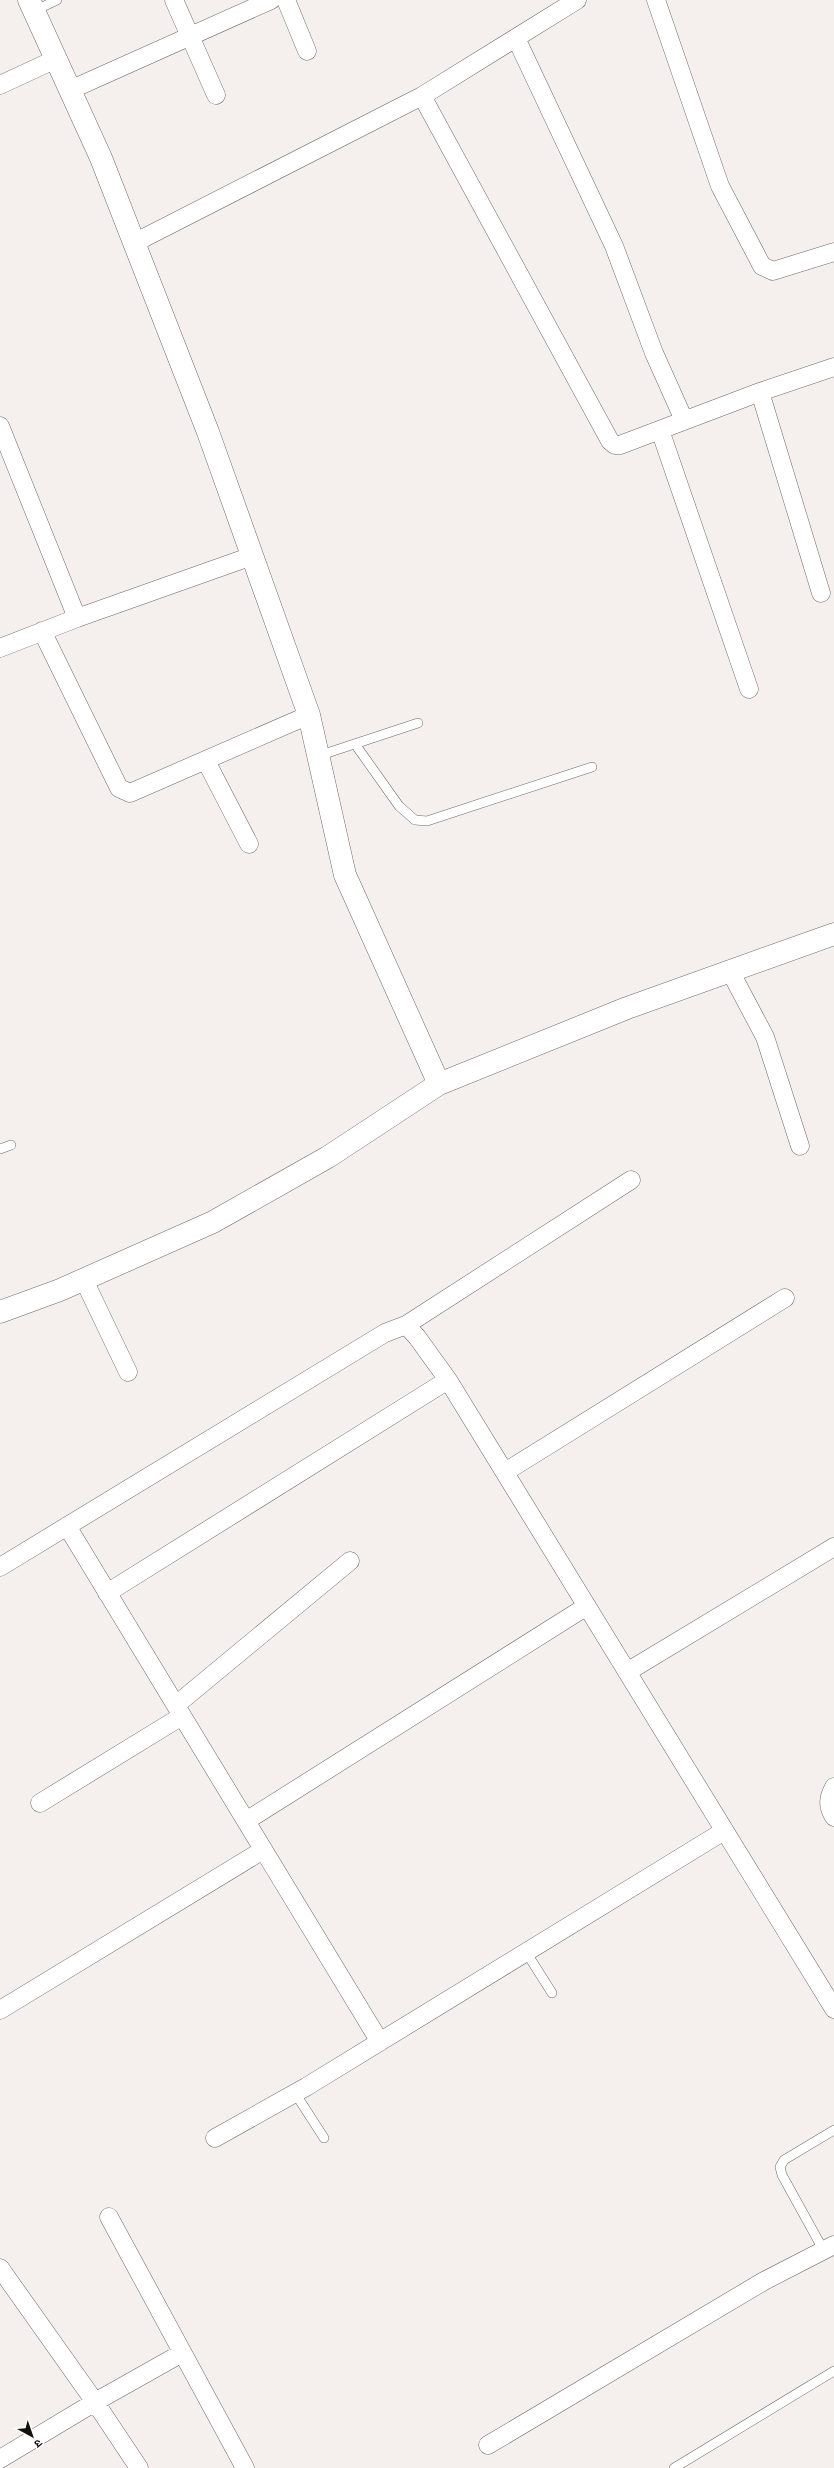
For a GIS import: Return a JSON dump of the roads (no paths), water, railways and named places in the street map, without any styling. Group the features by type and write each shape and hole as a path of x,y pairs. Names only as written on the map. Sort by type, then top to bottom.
{"street":[{"path":"174,0 189,37 216,95"},
{"path":"70,90 271,0"},
{"path":"286,0 307,51"},
{"path":"134,243 422,96 577,0"},
{"path":"656,0 720,186 762,266 773,271 834,252"},
{"path":"32,6 101,158 208,432 309,715 345,876 439,1084"},
{"path":"516,38 614,246 654,353 684,420"},
{"path":"0,85 56,59"},
{"path":"422,96 610,441 615,445 620,445 760,392 834,367"},
{"path":"760,392 821,593"},
{"path":"0,426 6,457 77,618"},
{"path":"660,430 749,689"},
{"path":"0,648 77,618 252,556"},
{"path":"42,631 119,788 130,793 309,715"},
{"path":"206,761 249,844"},
{"path":"0,1312 84,1280 213,1222 328,1157 439,1084 627,1008 834,934"},
{"path":"730,971 765,1037 800,1146"},
{"path":"0,1567 385,1333 406,1325 631,1180"},
{"path":"84,1280 128,1372"},
{"path":"505,1472 785,1298"},
{"path":"406,1325 417,1337 448,1380 724,1831 829,1989 834,2009"},
{"path":"107,1593 448,1380"},
{"path":"67,1526 380,2042"},
{"path":"627,1672 834,1547"},
{"path":"40,1803 179,1710 350,1561"},
{"path":"246,1821 587,1606"},
{"path":"834,1788 828,1798 830,1811 834,1817"},
{"path":"215,2138 295,2093 380,2042 724,1831"},
{"path":"0,2010 263,1850"},
{"path":"109,2217 245,2468"},
{"path":"488,2445 764,2281 829,2248"},
{"path":"0,2268 95,2402 139,2468"},
{"path":"7,2461 95,2402 182,2354"}],"lane":[{"path":"32,6 57,0"},
{"path":"318,756 418,723"},
{"path":"355,744 399,806 415,820 427,820 592,767"},
{"path":"0,1149 12,1145"},
{"path":"526,1952 552,1993"},
{"path":"295,2093 324,2138"},
{"path":"829,2248 782,2175 780,2167 784,2160 834,2130"},
{"path":"674,2468 834,2370"}]}
